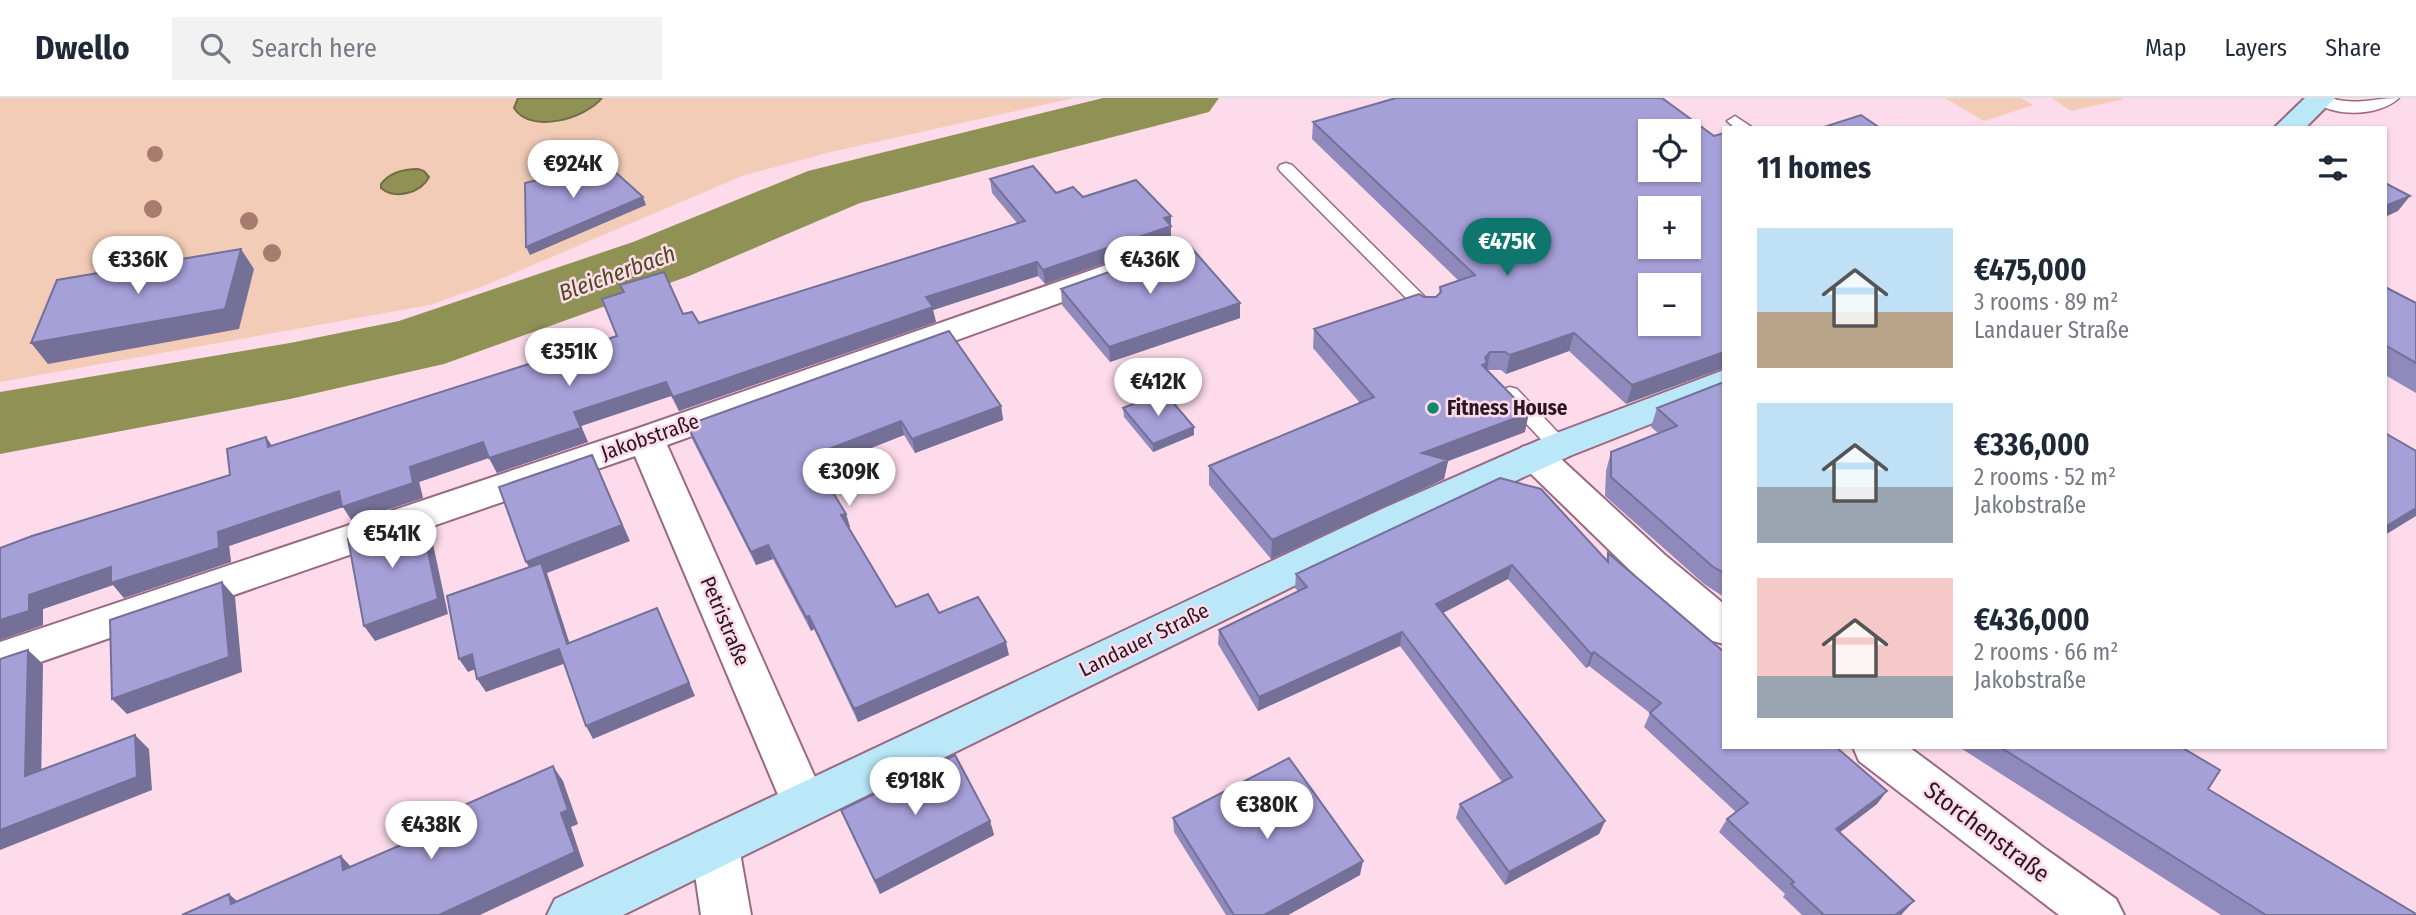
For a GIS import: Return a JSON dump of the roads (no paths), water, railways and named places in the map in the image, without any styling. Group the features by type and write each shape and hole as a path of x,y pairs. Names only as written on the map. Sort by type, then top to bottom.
{"main road":[{"path":"2290,126 2320,99"},
{"name":"Landauer Straße","path":"572,915 1396,519 1547,451 1722,383"}],"street":[{"name":"Jakobstraße","path":"0,659 646,439 1140,263"},
{"name":"Petristraße","path":"646,439 803,802"},
{"path":"1547,451 1651,566 1722,626"},
{"name":"Storchenstraße","path":"1878,749 2030,866 2099,915"},
{"path":"715,847 726,915"}],"lane":[{"path":"2320,99 2348,110 2370,108 2390,98"},
{"path":"1286,168 1427,309"},
{"path":"1494,378 1547,451"}],"waterway":[{"name":"Bleicherbach","path":"0,423 290,371 414,345 661,259 834,187 1185,98"}],"place":[{"name":"Fitness House","path":"1433,408"}]}
